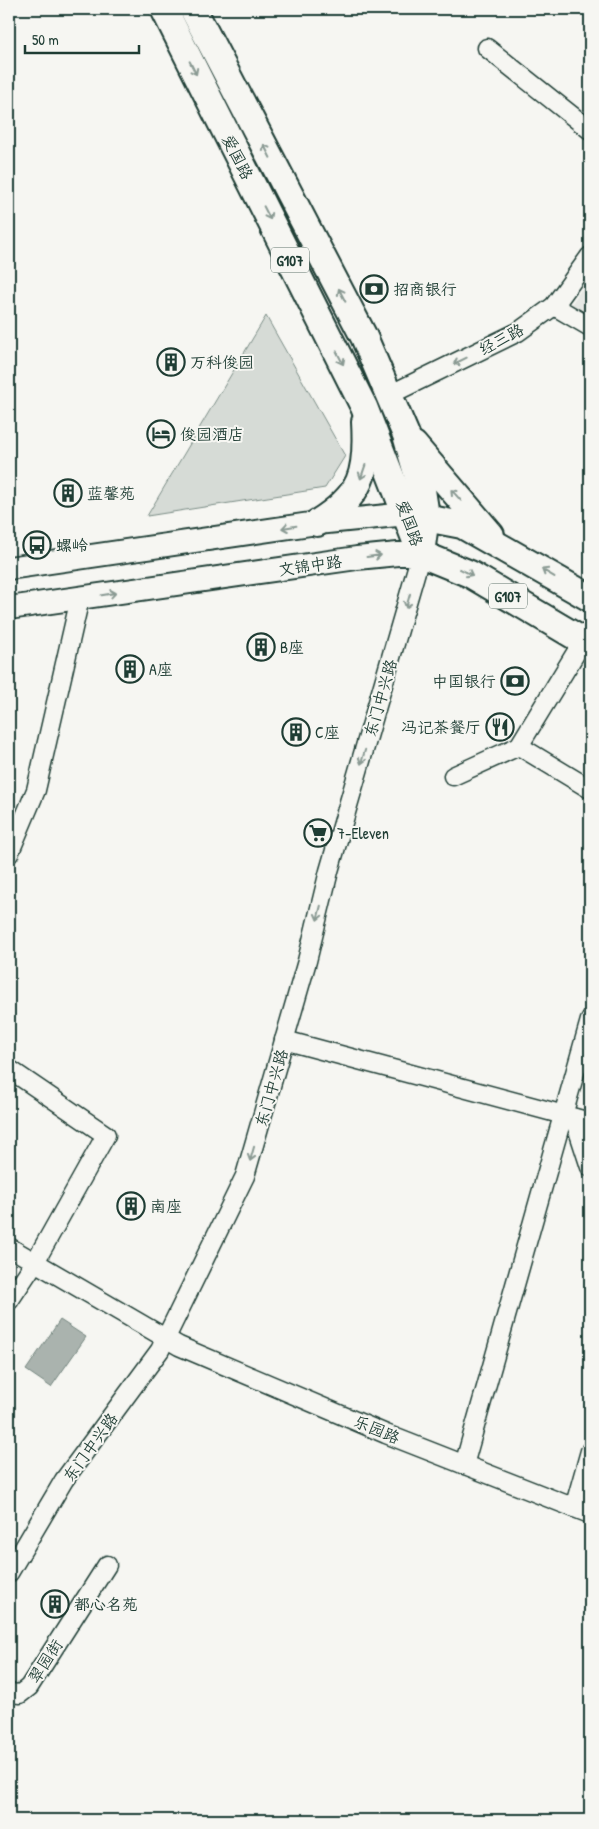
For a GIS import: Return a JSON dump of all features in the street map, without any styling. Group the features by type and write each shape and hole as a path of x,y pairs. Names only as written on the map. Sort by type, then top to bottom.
{"highway":[{"name":"爱国路","path":"164,9 417,515"},
{"name":"爱国路","path":"193,9 364,337 406,435 422,490 417,515 422,554"},
{"path":"317,523 333,513 348,499 358,485 365,467 364,407"},
{"path":"406,435 500,545"},
{"name":"G107","path":"417,515 462,525 590,598"},
{"name":"文锦中路","path":"422,554 470,574 587,643"}],"main road":[{"path":"9,568 317,523 417,515"},
{"name":"文锦中路","path":"9,608 357,558 422,554"}],"street":[{"path":"487,48 590,130"},
{"name":"经三路","path":"389,395 518,332 554,306 590,256"},
{"path":"554,306 590,326"},
{"name":"东门中兴路","path":"9,1573 64,1480 160,1350 245,1176 284,1040 329,870 422,554"},
{"path":"9,854 36,790 80,598"},
{"path":"453,776 519,746 587,643"},
{"path":"519,746 590,789"},
{"path":"464,1464 576,1118 590,1020"},
{"path":"284,1040 576,1118"},
{"path":"9,1069 106,1135 35,1262 9,1302"},
{"path":"576,1118 590,1167"},
{"name":"乐园路","path":"9,1247 197,1354 582,1511"},
{"path":"582,1511 590,1451"},
{"name":"翠园街","path":"9,1693 20,1694 29,1688 107,1565"}],"shaded area":[{"path":"590,276 590,317 570,306"},
{"path":"266,316 345,456 325,488 147,516"},
{"path":"60,1320 86,1337 51,1387 26,1370"}],"place":[{"name":"招商银行","path":"374,289"},
{"name":"万科俊园","path":"171,362"},
{"name":"俊园酒店","path":"161,434"},
{"name":"蓝馨苑","path":"68,493"},
{"name":"螺岭","path":"37,545"},
{"name":"B座","path":"261,647"},
{"name":"A座","path":"130,669"},
{"name":"中国银行","path":"515,681"},
{"name":"冯记茶餐厅","path":"500,727"},
{"name":"C座","path":"296,732"},
{"name":"7-Eleven","path":"318,833"},
{"name":"南座","path":"131,1206"},
{"name":"都心名苑","path":"55,1604"}]}
